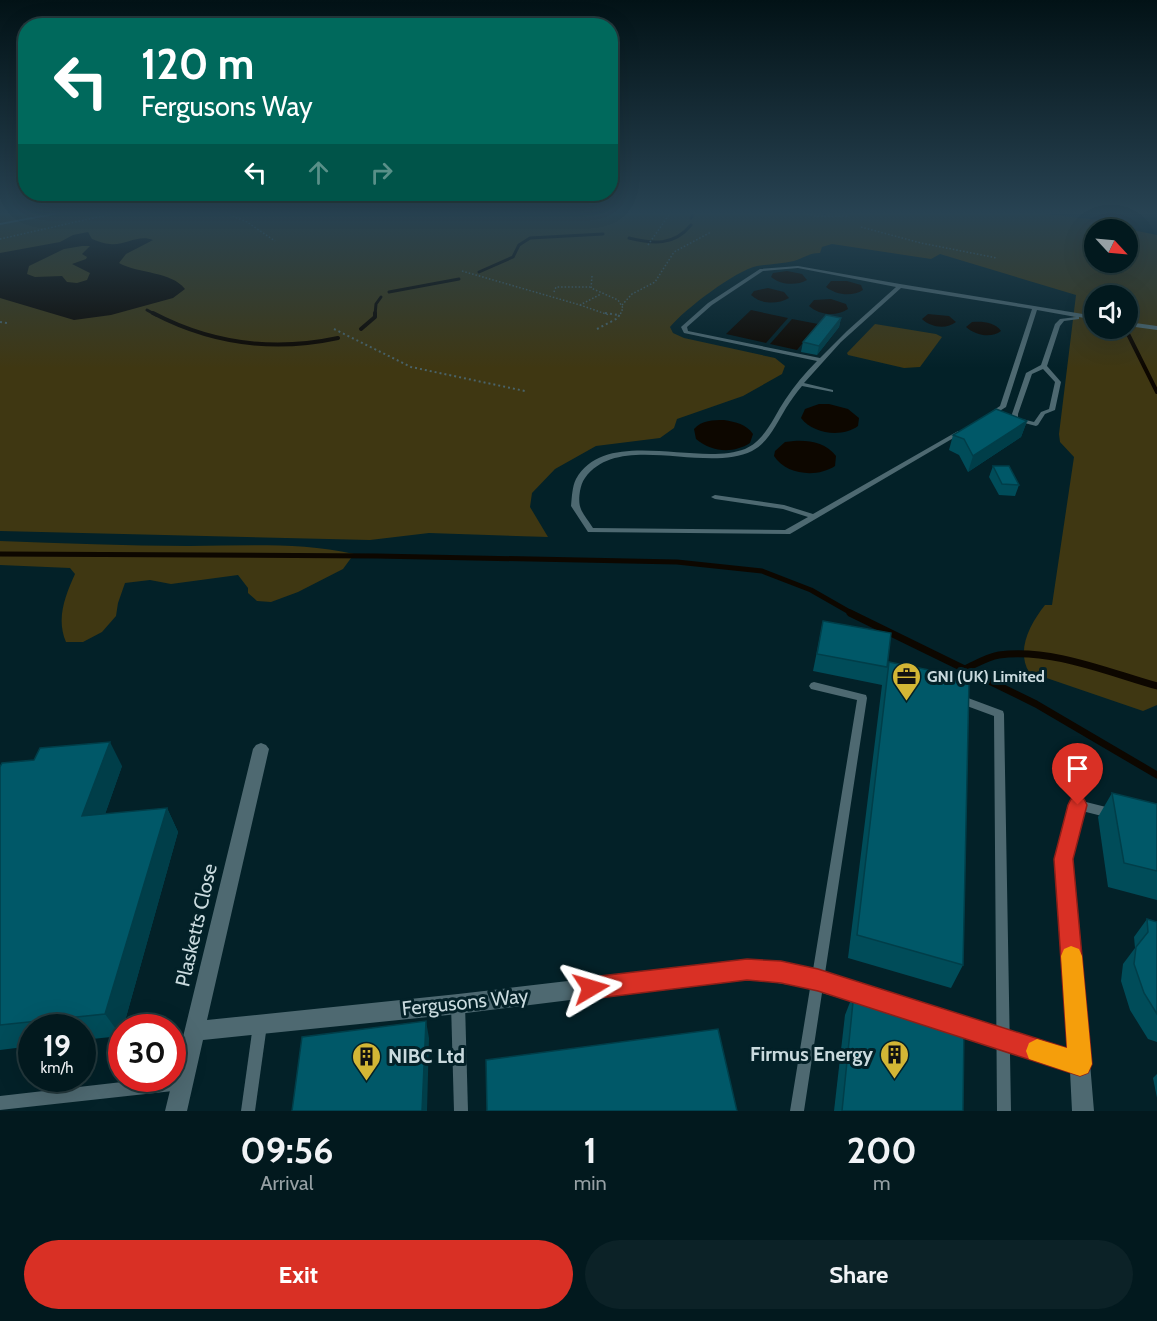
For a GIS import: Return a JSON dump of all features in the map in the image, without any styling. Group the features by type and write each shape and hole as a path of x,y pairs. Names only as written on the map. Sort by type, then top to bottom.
{"street":[{"name":"Plasketts Close","path":"186,1069 261,749"},
{"path":"1064,859 1083,1111"},
{"name":"Fergusons Way","path":"195,1030 458,1004 747,969 781,972 818,980 905,1008"},
{"path":"927,1015 1080,1064"},
{"name":"Plasketts Close","path":"176,1111 181,1092"}],"lane":[{"path":"821,360 686,332 684,327 710,304 762,270 798,267 1084,316"},
{"path":"900,286 821,360 759,442 750,450 728,455 637,453 606,459 595,464 581,477 575,506 591,530 787,532 963,430"},
{"path":"983,419 1004,407 1035,308"},
{"path":"1044,366 1058,382 1052,410 1043,413 1036,424 1016,420 1015,414 1029,373 1044,366 1057,325 1062,320 1084,317"},
{"path":"1138,325 1157,328"},
{"path":"802,384 831,391"},
{"path":"715,497 784,507 813,516"},
{"path":"797,1111 862,698 814,686"},
{"path":"947,694 999,714 1004,1111"},
{"path":"1064,859 1078,805 1123,816"},
{"path":"458,1004 461,1111"},
{"path":"248,1111 261,1024"},
{"path":"0,1103 108,1091"}],"path":[{"path":"597,329 607,325 619,315 623,308 622,305 632,294 655,282 666,264"},
{"path":"462,271 614,316 619,315"},
{"path":"591,287 592,276"},
{"path":"554,292 556,287 591,287 601,294 618,300 622,305"},
{"path":"580,305 601,294"},
{"path":"0,322 7,323"},
{"path":"334,329 411,367 525,391"}],"shaded area":[{"path":"0,264 777,264 757,266 736,275 711,292 670,327 673,333 684,338 775,358 785,366 782,374 743,396 677,419 674,428 660,438 596,446 555,469 532,493 530,507 548,537 429,533 370,540 0,531"},
{"path":"0,264 33,264 29,266 27,274 35,277 62,276 67,282 77,283 87,280 90,273 72,264 121,264 172,279 185,289 173,298 111,315 74,320 0,298"},
{"path":"973,264 1084,264 1084,273 1138,273 1138,264 1157,264 1157,705 1143,711 1029,672 1025,664 1026,637 1034,620 1045,605 1052,605 1074,457 1060,442 1059,434 1076,295"},
{"path":"787,271 802,274 807,280 789,284 771,277 773,273"},
{"path":"831,281 847,281 861,285 863,290 854,294 839,293 826,287"},
{"path":"768,288 784,292 789,298 779,302 769,302 751,295 754,291"},
{"path":"831,299 846,304 848,309 828,314 809,306 814,300"},
{"path":"751,310 788,318 766,343 726,334"},
{"path":"928,314 949,316 956,322 943,327 934,326 922,319"},
{"path":"792,319 818,324 797,350 770,344"},
{"path":"972,322 992,324 1001,331 993,335 978,334 966,327"},
{"path":"875,324 936,334 942,337 920,367 904,368 848,355 847,353"},
{"path":"819,404 848,409 859,418 858,426 844,432 820,431 801,418 805,409"},
{"path":"724,420 747,428 753,434 750,443 736,449 722,450 708,447 696,439 694,429 697,426 708,421"},
{"path":"785,442 823,445 836,456 835,466 828,470 811,473 802,473 786,467 774,456 775,451"},
{"path":"0,541 142,546 292,546 354,554 343,569 298,592 271,602 257,601 248,593 248,588 238,575 171,584 150,580 125,583 116,616 102,632 83,642 66,642 62,625 63,608 75,574 70,568 0,565"}],"building":[{"path":"826,315 841,318 819,346 803,342"},
{"path":"996,409 1027,421 973,456 964,439 953,435"},
{"path":"993,466 1009,466 1019,485 1002,484"},
{"path":"823,621 891,633 887,667 817,654"},
{"path":"889,662 944,673 969,682 963,965 857,935"},
{"path":"110,742 82,816 167,808 105,1014 18,1014 18,1023 0,1025 0,767 2,763 34,760 40,748"},
{"path":"1112,793 1157,804 1157,871 1124,863"},
{"path":"1147,919 1157,922 1157,1014 1144,993 1134,964 1136,947 1148,932"},
{"name":"Firmus Energy","path":"854,992 964,1025 963,1111 842,1111"},
{"name":"NIBC Ltd","path":"426,1021 422,1111 292,1111 302,1037"},
{"path":"718,1029 737,1111 487,1111 486,1060"}],"waterway":[{"path":"479,272 497,264"},
{"path":"389,292 459,279"},
{"path":"375,315 376,304 381,297"},
{"path":"147,310 156,315"},
{"path":"153,313 198,332 243,342 290,344 338,338"},
{"path":"361,329 375,315"},
{"path":"1130,339 1157,392"},
{"path":"0,554 377,556 677,562 762,571 811,590 853,614"},
{"path":"850,613 1036,704 1157,775"},
{"path":"965,669 999,655 1039,655 1079,663 1157,686"}],"slow traffic":[{"path":"1037,1051 1080,1064 1071,956"}],"place":[{"name":"GNI (UK) Limited","path":"906,702"},
{"name":"Firmus Energy","path":"894,1080"},
{"name":"NIBC Ltd","path":"367,1082"}],"route":[{"path":"591,988 747,969 781,972 818,980 1080,1064 1064,859 1078,805"}]}
